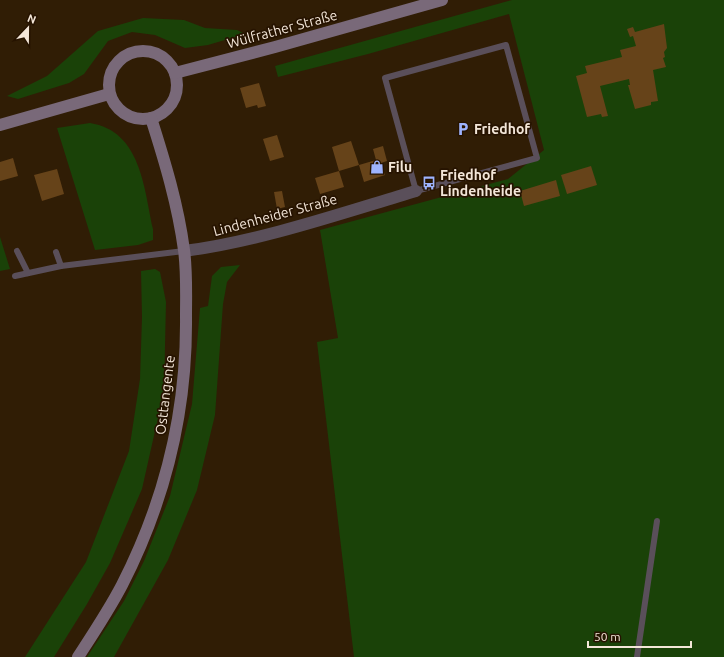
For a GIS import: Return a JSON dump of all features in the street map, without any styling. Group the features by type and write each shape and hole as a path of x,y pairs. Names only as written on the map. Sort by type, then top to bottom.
{"main road":[{"name":"Wülfrather Straße","path":"176,73 442,0"},
{"path":"137,50 149,50 160,55 169,62 176,73 178,84 176,96 170,106 162,114 151,118 141,119 130,117 121,112 114,104 109,94 108,83 110,72 117,61 126,54 137,50"},
{"path":"0,125 109,94"},
{"name":"Osttangente","path":"78,657 122,586 140,548 167,472 179,421 187,341 184,251 172,185 151,118"}],"street":[{"name":"Lindenheider Straße","path":"184,251 206,248 308,223 416,192"}],"lane":[{"name":"Lindenheider Straße","path":"506,45 537,158 416,192 385,78 506,45"},
{"path":"17,251 28,274"},
{"name":"Lindenheider Straße","path":"15,276 61,266 184,251"},
{"path":"56,252 61,266"},
{"path":"637,657 657,521"}],"green space":[{"path":"512,0 724,0 724,657 354,657 317,342 338,338 320,230 508,179 544,150 509,14 368,54 278,77 275,66"},
{"path":"143,18 184,20 205,28 237,30 245,34 208,45 185,48 155,35 132,32 108,41 84,74 69,83 18,99 7,96 47,76 98,31"},
{"path":"90,123 107,128 120,137 130,149 143,180 153,229 153,240 138,245 95,250 57,128"},
{"path":"0,237 10,269 0,271"},
{"path":"240,265 227,282 223,304 215,415 197,490 168,560 114,657 87,657 124,601 144,561 170,496 192,404 200,308 208,306 212,276 221,267"},
{"path":"155,269 160,272 166,302 164,391 142,489 110,563 87,604 54,657 25,657 86,562 129,451 140,379 142,317 141,271"}],"building":[{"path":"664,24 667,48 664,52 665,57 663,58 666,67 653,70 658,101 651,102 651,105 635,109 628,85 630,85 629,79 600,86 608,116 602,117 601,114 587,117 576,76 587,73 585,66 622,57 620,50 636,46 633,36 630,37 627,29 633,27 635,32"},
{"path":"259,83 266,106 258,108 257,105 246,108 240,88"},
{"path":"277,135 284,157 270,161 263,139"},
{"path":"351,141 359,165 339,171 332,147"},
{"path":"383,146 387,161 381,163 385,175 364,182 359,165 376,160 373,149"},
{"path":"13,158 18,176 0,181 0,162"},
{"path":"591,166 597,185 567,194 561,175"},
{"path":"57,169 64,194 42,201 34,175"},
{"path":"339,171 344,187 320,194 315,178"},
{"path":"556,180 560,196 524,206 520,191"},
{"path":"282,191 285,207 277,209 274,192"}],"place":[{"name":"Friedhof","path":"463,129"},
{"name":"Filu","path":"377,167"},
{"name":"Friedhof Lindenheide","path":"429,183"}]}
